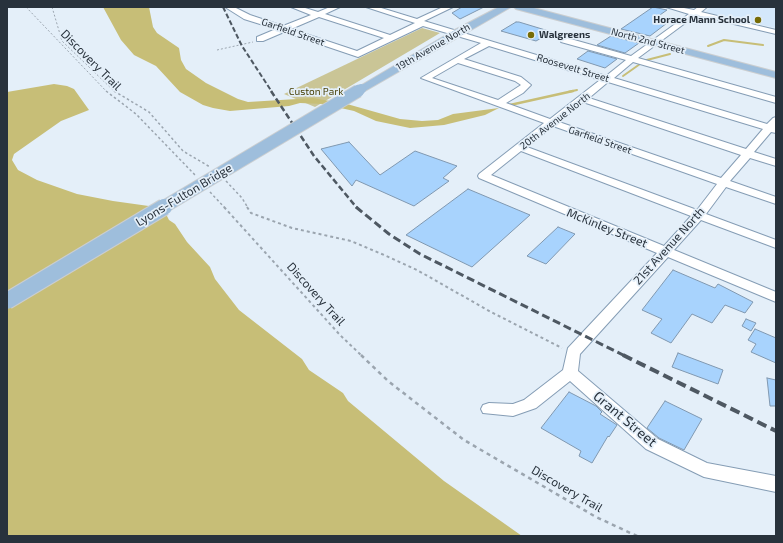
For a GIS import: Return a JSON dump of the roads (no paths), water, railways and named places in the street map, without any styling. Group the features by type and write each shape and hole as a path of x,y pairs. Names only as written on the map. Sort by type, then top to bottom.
{"main road":[{"name":"19th Avenue North","path":"361,89 456,33 506,7"},
{"name":"North 2nd Street","path":"519,7 776,75"},
{"name":"Lyons-Fulton Bridge","path":"7,302 361,89"}],"street":[{"name":"Garfield Street","path":"229,7 247,17 358,54 392,38"},
{"path":"294,7 392,38 449,7"},
{"path":"260,39 336,7"},
{"name":"Roosevelt Street","path":"370,7 608,79 774,126"},
{"path":"670,7 776,32"},
{"name":"20th Avenue North","path":"483,176 521,148 654,42 703,7"},
{"path":"564,40 776,100"},
{"path":"458,60 488,43"},
{"name":"Garfield Street","path":"458,60 425,78 776,201"},
{"path":"458,60 518,79 526,85 520,91 498,104"},
{"path":"583,99 776,163"},
{"name":"21st Avenue North","path":"570,373 573,352 664,251 699,215 723,183 774,126"},
{"path":"521,148 776,244"},
{"name":"McKinley Street","path":"483,176 776,297"},
{"path":"490,409 513,410 530,404 570,373"},
{"name":"Grant Street","path":"570,373 652,444 704,470 776,484"}],"waterway":[{"path":"708,46 724,40 763,45"},
{"path":"643,61 670,54"},
{"path":"623,76 640,64"},
{"path":"568,92 577,90"},
{"path":"510,105 573,91"}],"railway":[{"path":"223,7 242,46 272,92"},
{"path":"271,91 314,156 357,207"},
{"path":"357,207 389,234 420,254 625,356"},
{"path":"623,355 776,431"}],"place":[{"name":"Horace Mann School","path":"758,20"},
{"name":"Walgreens","path":"531,35"}],"park label":[{"name":"Custon Park","path":"316,92"}]}
